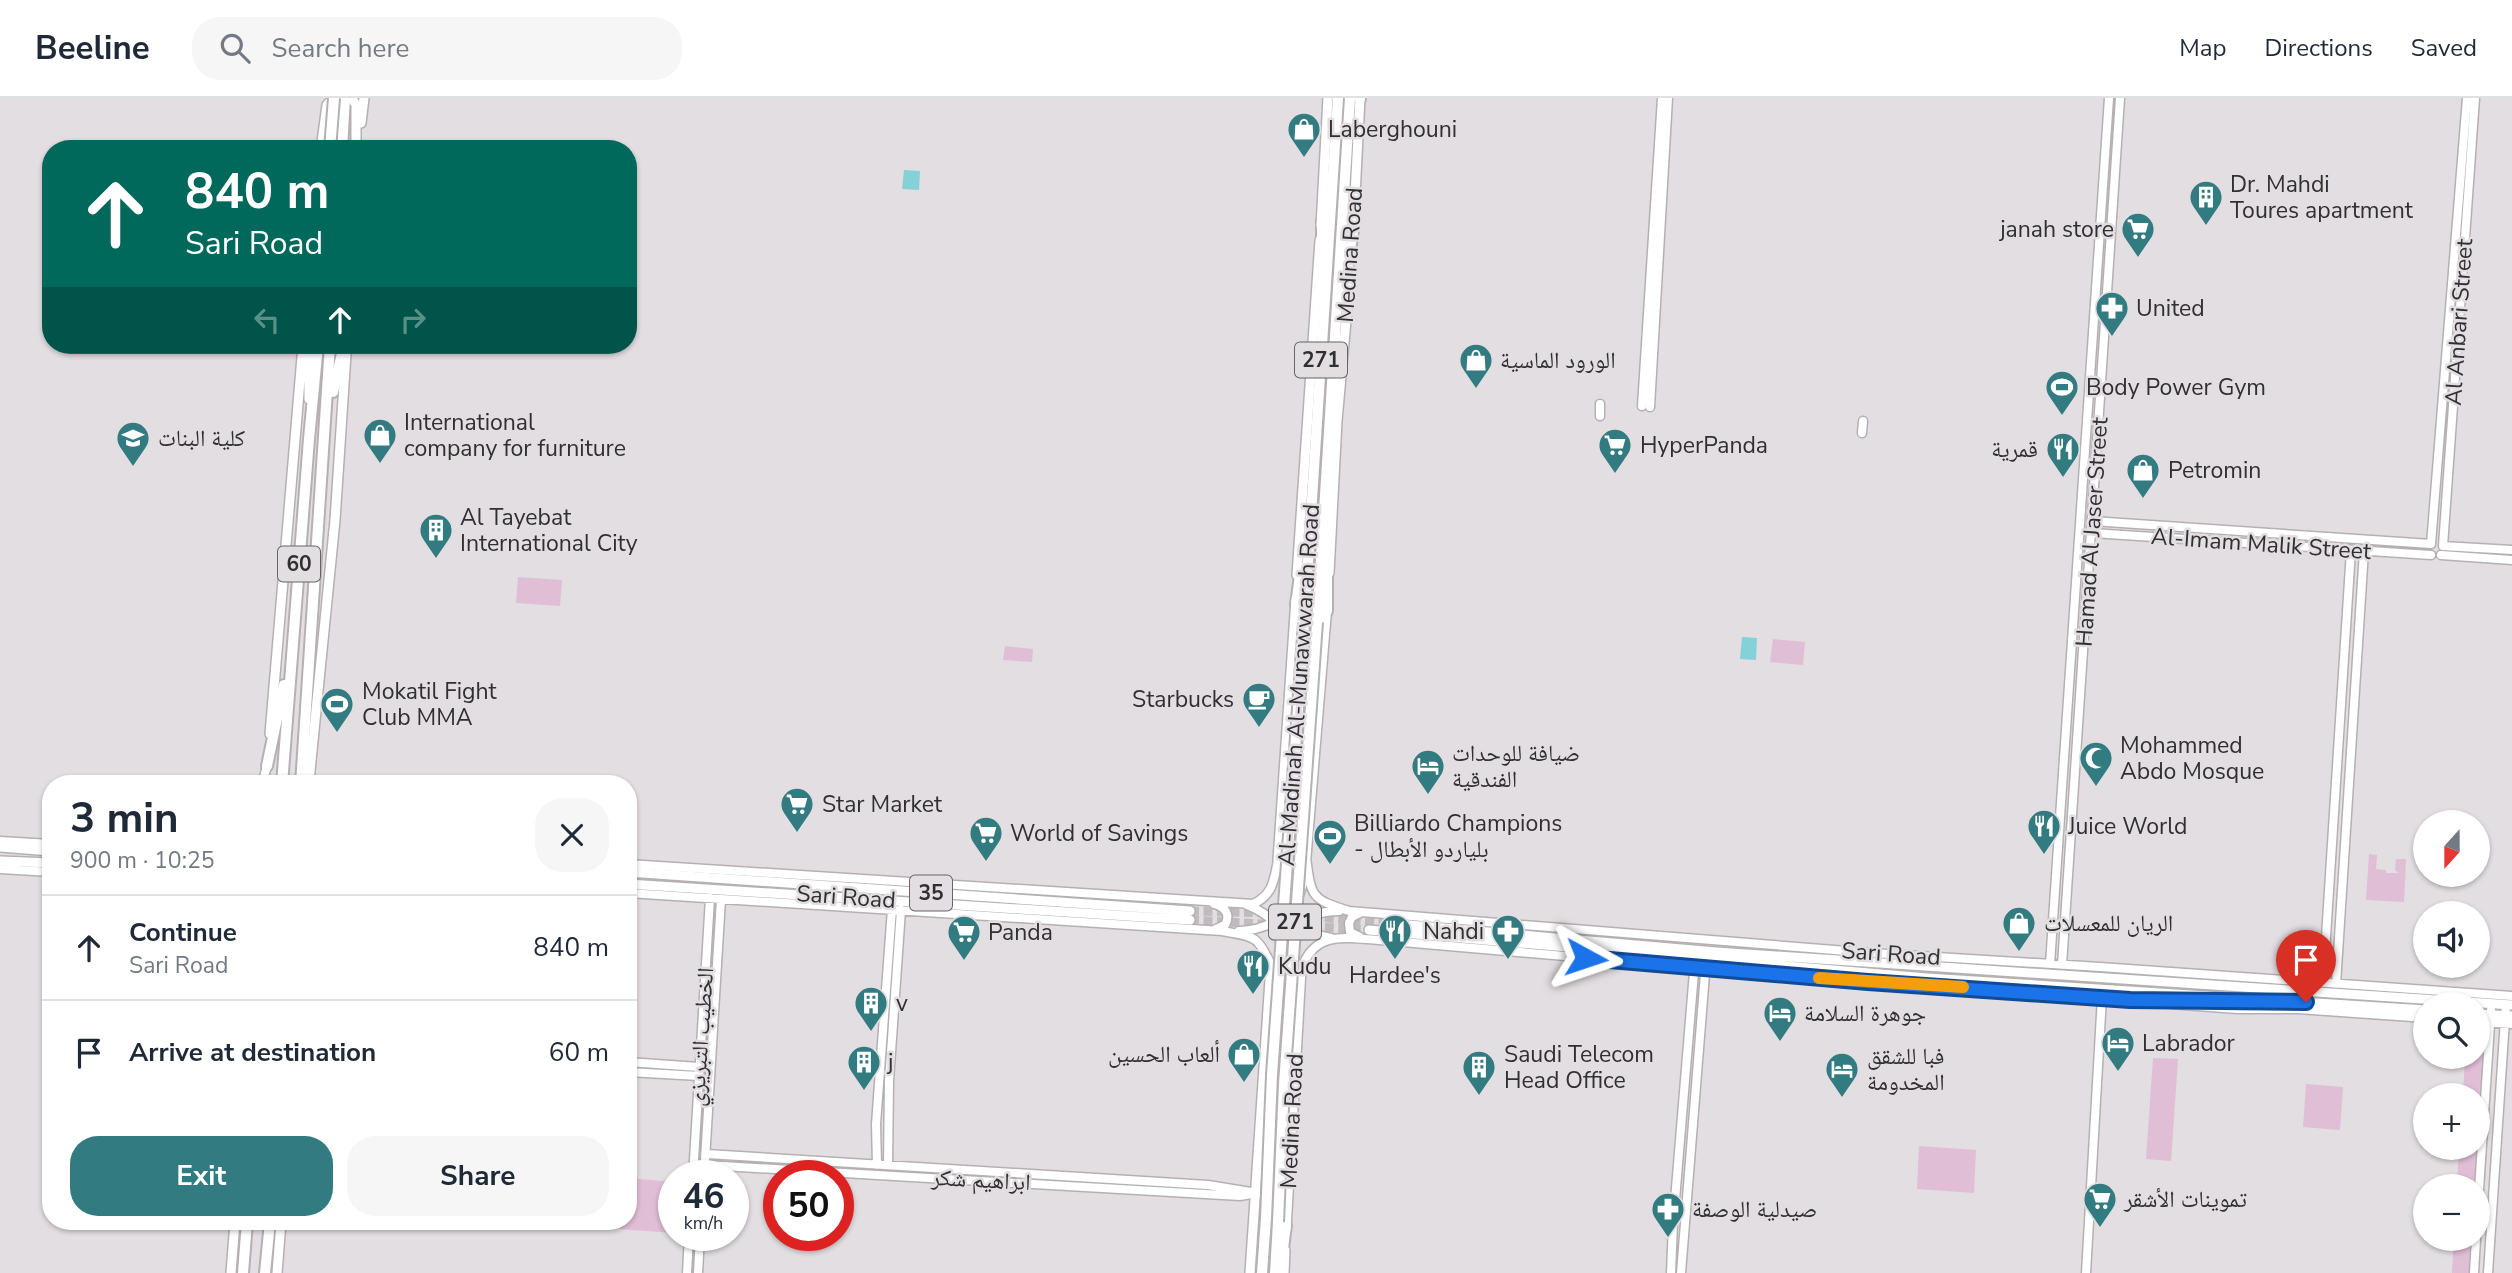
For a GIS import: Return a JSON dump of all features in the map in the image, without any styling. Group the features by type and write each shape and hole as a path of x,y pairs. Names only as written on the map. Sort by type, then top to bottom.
{"highway":[{"path":"331,140 334,98"},
{"path":"343,140 345,98"},
{"name":"Al-Madinah Al-Munawwarah Road","path":"1260,1273 1266,1218 1272,1075 1338,98"},
{"name":"Al-Madinah Al-Munawwarah Road","path":"1279,1273 1284,1084 1350,98"},
{"path":"1322,221 1324,313"},
{"path":"1332,378 1353,230"},
{"name":"60","path":"283,775 318,354"},
{"name":"60","path":"307,775 330,354"},
{"path":"325,436 343,354"},
{"path":"1326,468 1327,611"},
{"path":"1296,605 1313,486"},
{"path":"267,766 293,641"},
{"path":"244,1273 247,1230"},
{"path":"265,1273 269,1230"}],"main road":[{"path":"319,140 321,98"},
{"path":"321,140 327,105 334,98"},
{"path":"352,98 356,105 357,140"},
{"path":"358,140 364,98"},
{"name":"Medina Road","path":"1278,858 1328,98"},
{"name":"Medina Road","path":"1306,860 1327,611 1337,421 1353,230 1360,98"},
{"path":"267,766 302,354"},
{"path":"309,354 309,439"},
{"path":"308,775 335,520 344,354"},
{"path":"0,848 42,850"},
{"path":"1278,858 1283,872 1291,880 1306,860"},
{"path":"0,861 42,863"},
{"name":"Sari Road","path":"637,873 1190,920"},
{"name":"Sari Road","path":"637,884 1190,920"},
{"name":"Sari Road","path":"1397,924 1716,952 2492,1004 2510,1002"},
{"name":"Sari Road","path":"1369,930 1927,978 2413,1009"},
{"path":"1608,950 1643,962"},
{"path":"1269,990 1276,975 1286,964 1294,970 1300,988"},
{"name":"Medina Road","path":"1250,1273 1271,965"},
{"name":"Medina Road","path":"1282,1224 1301,970"},
{"path":"1898,984 1927,978"},
{"path":"2130,1000 2256,1000"},
{"path":"2491,1019 2508,1020"},
{"name":"Medina Road","path":"1257,1193 1260,1273"},
{"path":"231,1273 234,1230"},
{"path":"277,1273 279,1230"}],"street":[{"path":"1660,190 1662,98"},
{"path":"1646,407 1668,98"},
{"name":"Hamad Al Jaser Street","path":"2050,964 2109,98"},
{"name":"Hamad Al Jaser Street","path":"2062,965 2120,98"},
{"name":"Al Anbari Street","path":"2438,552 2468,98"},
{"name":"Al Anbari Street","path":"2431,544 2474,98"},
{"path":"1600,404 1600,416"},
{"path":"1862,433 1863,421"},
{"name":"Al-Imam Malik Street","path":"2092,521 2431,544 2437,542 2438,552"},
{"name":"Al-Imam Malik Street","path":"2092,533 2364,551 2512,550"},
{"path":"2323,983 2351,550"},
{"path":"2336,984 2364,551"},
{"name":"Al-Imam Malik Street","path":"2438,552 2512,560"},
{"path":"2347,606 2361,607"},
{"path":"264,775 267,766"},
{"path":"2336,783 2349,783"},
{"path":"0,841 42,843"},
{"path":"637,865 1252,904 1260,901 1273,887 1278,858"},
{"name":"Medina Road","path":"1278,858 1278,881 1289,910 1300,925"},
{"name":"Medina Road","path":"1222,931 1256,930 1275,921 1289,910 1303,886 1306,860"},
{"name":"Sari Road","path":"1306,860 1312,892 1322,902 1349,911 1702,941 2336,984 2510,1002"},
{"path":"0,869 42,872"},
{"path":"637,894 897,910 1190,920 1222,928 1227,923 1226,911 1218,905 1188,900"},
{"name":"الخطيب التبريزي","path":"694,1160 710,898"},
{"name":"الخطيب التبريزي","path":"706,1160 721,899"},
{"path":"1224,902 1248,905 1275,921 1286,936 1301,970"},
{"path":"877,1165 876,1124 882,1046 897,910"},
{"path":"888,1165 897,910"},
{"name":"Medina Road","path":"1271,965 1286,936 1300,925 1325,911 1349,911"},
{"path":"1377,913 1357,914 1349,927 1356,936 1379,940"},
{"path":"1190,920 1222,931 1245,935 1260,943 1271,965"},
{"path":"1300,925 1317,935 1333,938 2237,1009 2298,1009 2413,1017"},
{"path":"1301,970 1305,957 1313,948 1333,938"},
{"path":"2051,951 2059,956 2063,953"},
{"path":"1671,1273 1690,1005 1694,972 1700,967"},
{"path":"1681,1273 1706,974 1700,967"},
{"path":"2086,1273 2102,997"},
{"path":"2488,1273 2510,1002"},
{"path":"2480,1174 2492,1004"},
{"path":"1690,1005 1703,1006"},
{"path":"882,1046 892,1046"},
{"path":"637,1063 699,1071"},
{"path":"637,1072 699,1071"},
{"path":"707,1154 1133,1184"},
{"name":"ابراهيم شكر","path":"749,1167 1133,1184 1240,1196 1257,1193"},
{"path":"687,1273 688,1251"},
{"path":"698,1273 699,1251"},
{"path":"2474,1273 2475,1251"}],"shaded area":[{"path":"518,577 562,580 560,606 516,603"},
{"path":"1773,639 1805,642 1803,665 1770,662"},
{"path":"1005,646 1033,649 1032,662 1003,660"},
{"path":"2369,854 2377,855 2376,869 2386,870 2386,873 2399,873 2395,870 2396,859 2406,859 2404,902 2366,900"},
{"path":"2153,1058 2178,1059 2171,1161 2146,1159"},
{"path":"2464,1069 2484,1069 2483,1083 2464,1083"},
{"path":"2306,1084 2343,1087 2340,1130 2303,1127"},
{"path":"1919,1146 1976,1150 1974,1193 1917,1189"},
{"path":"2458,1160 2479,1160 2479,1174 2458,1174"},
{"path":"637,1179 658,1181 658,1232 633,1230 637,1230"},
{"path":"2453,1251 2474,1251 2473,1273 2452,1273"}],"water":[{"path":"904,170 920,171 919,190 902,189"},
{"path":"1742,637 1757,638 1756,660 1740,659"}],"tunnel":[{"path":"1190,911 1269,913 1397,924"},
{"path":"1190,920 1369,930"}],"slow traffic":[{"path":"1819,978 1963,987"}],"place":[{"name":"Laberghouni","path":"1304,159"},
{"name":"Dr. Mahdi Toures apartment","path":"2206,227"},
{"name":"janah store","path":"2138,259"},
{"name":"United","path":"2112,338"},
{"name":"الورود الماسية","path":"1476,390"},
{"name":"Body Power Gym","path":"2062,417"},
{"name":"International company for furniture","path":"380,465"},
{"name":"كلية البنات","path":"133,468"},
{"name":"HyperPanda","path":"1615,475"},
{"name":"قمرية","path":"2063,479"},
{"name":"Petromin","path":"2143,500"},
{"name":"Al Tayebat International City","path":"436,560"},
{"name":"Starbucks","path":"1259,729"},
{"name":"Mokatil Fight Club MMA","path":"337,734"},
{"name":"Mohammed Abdo Mosque","path":"2096,788"},
{"name":"ضيافة للوحدات الفندقية","path":"1428,796"},
{"name":"Star Market","path":"797,834"},
{"name":"Juice World","path":"2044,856"},
{"name":"World of Savings","path":"986,863"},
{"name":"Billiardo Champions - بلياردو الأبطال","path":"1330,866"},
{"name":"الريان للمعسلات","path":"2019,953"},
{"name":"Hardee's","path":"1395,961"},
{"name":"Nahdi","path":"1508,961"},
{"name":"Panda","path":"964,962"},
{"name":"Kudu","path":"1253,996"},
{"name":"v","path":"871,1033"},
{"name":"جوهرة السلامة","path":"1780,1043"},
{"name":"Labrador","path":"2118,1073"},
{"name":"ألعاب الحسين","path":"1244,1084"},
{"name":"j","path":"864,1092"},
{"name":"Saudi Telecom Head Office","path":"1479,1097"},
{"name":"فبا للشقق المخدومة","path":"1842,1099"},
{"name":"تموينات الأشقر","path":"2100,1229"},
{"name":"صيدلية الوصفة","path":"1668,1239"}],"route":[{"path":"1586,958 1868,982 2130,1000 2306,1002"}]}
